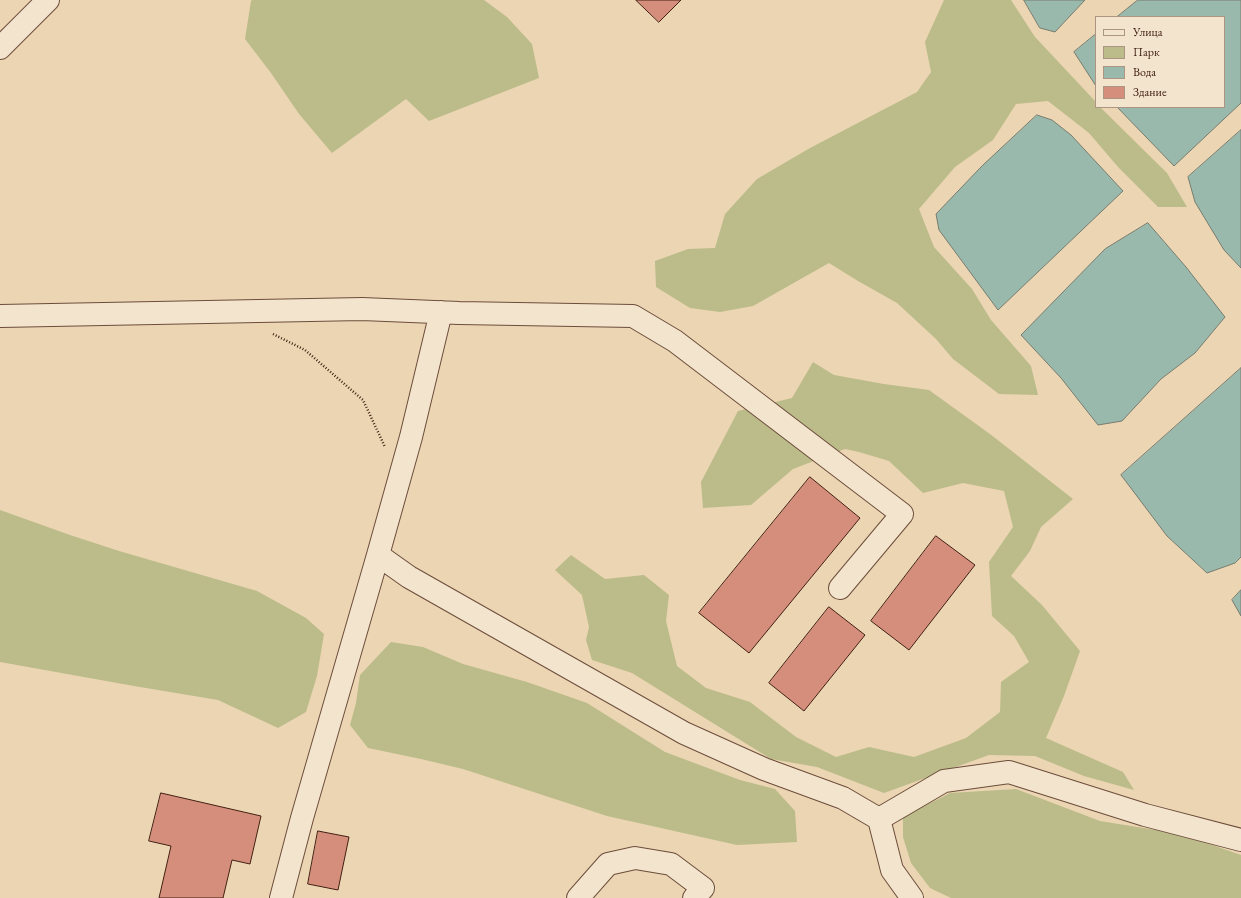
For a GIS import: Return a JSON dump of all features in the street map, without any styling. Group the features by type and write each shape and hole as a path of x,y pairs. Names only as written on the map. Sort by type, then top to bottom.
{"lane":[{"path":"0,48 48,0"},
{"path":"0,316 362,309 633,316 675,341 902,514 840,588"},
{"path":"281,898 302,818 411,437 441,312"},
{"path":"378,555 409,577 684,733 764,769 843,798 879,819 892,870 912,898"},
{"path":"879,819 944,780 1009,772 1145,816 1241,840"},
{"path":"578,898 608,864 636,858 671,864 703,888 694,898"}],"path":[{"path":"270,332 305,350 363,400 386,454"}],"green space":[{"path":"252,0 484,0 507,17 532,44 539,78 429,121 406,99 332,153 299,114 271,73 245,39"},
{"path":"944,0 1011,0 1035,37 1095,101 1095,108 1101,108 1167,173 1187,207 1158,207 1118,167 1089,133 1048,101 1016,104 993,140 955,167 919,209 934,247 972,289 991,320 1031,366 1038,395 999,394 953,359 936,339 897,303 829,263 753,306 720,312 690,308 656,287 655,261 688,249 715,248 725,214 757,179 810,148 917,92 931,72 925,42"},
{"path":"813,362 834,375 929,390 990,434 1073,499 1041,527 1030,551 1011,576 1042,605 1080,651 1064,696 1046,738 1123,772 1134,790 1084,776 1035,756 989,755 884,793 817,767 771,759 632,673 592,660 586,640 589,627 582,595 555,570 571,555 605,579 644,575 669,595 666,621 677,666 706,688 750,702 796,737 836,757 869,747 914,757 966,738 1000,712 1001,682 1029,662 1014,636 992,616 989,562 1013,527 1004,491 963,483 923,493 889,461 845,449 793,469 751,505 703,508 701,482 738,411 792,398"},
{"path":"0,510 119,551 257,591 306,618 324,634 317,676 306,712 278,728 218,700 0,662"},
{"path":"391,642 423,647 463,664 527,682 587,703 665,752 740,780 775,789 795,811 797,842 737,845 607,816 463,769 368,748 350,725 356,703 360,675"},
{"path":"1016,789 1100,821 1181,834 1241,855 1241,898 951,898 930,888 911,863 903,837 903,817 950,793"}],"water":[{"path":"1024,0 1085,0 1055,32 1040,28"},
{"path":"1138,0 1241,0 1241,103 1174,166 1118,108 1225,108 1225,16 1118,16"},
{"path":"1095,35 1095,84 1074,52"},
{"path":"1037,115 1052,120 1071,135 1123,191 998,310 939,230 936,214 982,166"},
{"path":"1241,130 1241,268 1224,250 1195,202 1188,177"},
{"path":"1148,223 1186,267 1225,317 1195,353 1161,379 1122,421 1098,425 1061,378 1021,335 1105,249"},
{"path":"1241,368 1241,557 1235,563 1207,573 1167,536 1121,475"},
{"path":"1241,590 1241,616 1232,600"}],"building":[{"path":"636,0 681,0 659,22"},
{"path":"810,477 860,518 749,653 699,613"},
{"path":"936,536 975,565 909,650 871,621"},
{"path":"829,607 865,635 804,711 769,683"},
{"path":"161,793 261,816 250,864 232,860 223,898 159,898 171,846 149,841"},
{"path":"318,831 349,837 338,890 308,884"}]}
